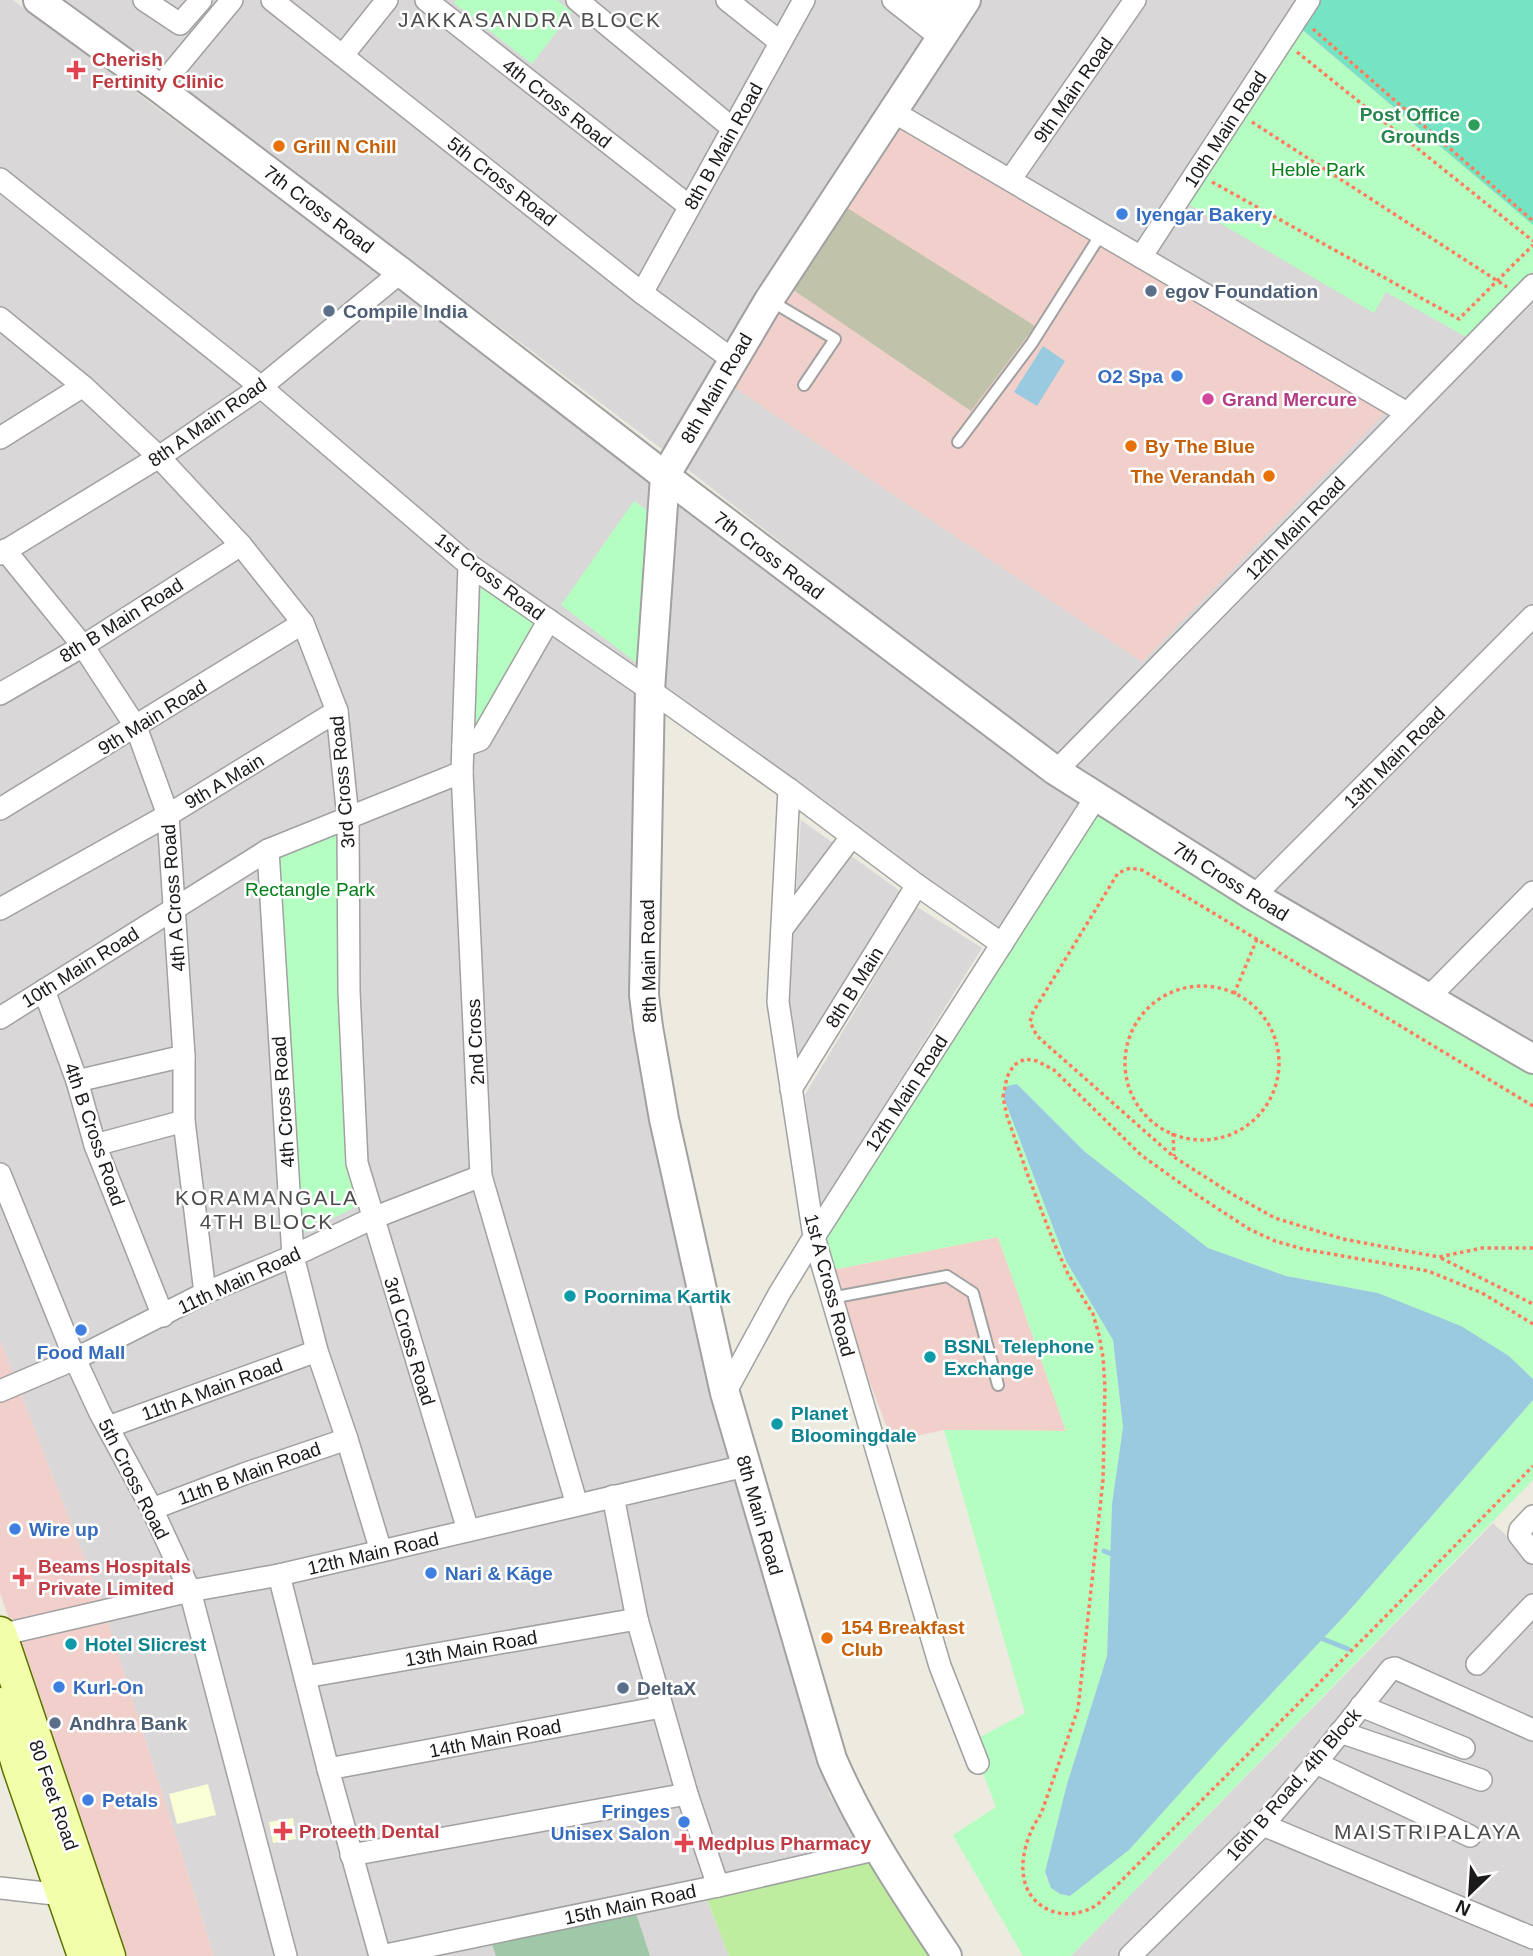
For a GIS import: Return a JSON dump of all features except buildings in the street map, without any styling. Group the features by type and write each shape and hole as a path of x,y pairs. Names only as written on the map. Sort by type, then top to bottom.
{"main road":[{"name":"80 Feet Road","path":"0,1634 23,1774 109,1956"},
{"name":"80 Feet Road","path":"0,1704 84,1956"}],"street":[{"name":"7th Cross Road","path":"38,0 159,88 665,476 1056,771 1254,897 1533,1059"},
{"path":"144,0 180,24 201,0"},
{"path":"159,88 232,0"},
{"name":"5th Cross Road","path":"272,0 642,293 733,360"},
{"path":"343,55 387,0"},
{"name":"4th Cross Road","path":"426,0 689,206"},
{"path":"577,0 732,128"},
{"path":"727,0 780,42"},
{"name":"8th B Main Road","path":"642,293 804,0"},
{"path":"893,0 941,37"},
{"path":"909,0 937,12 945,0"},
{"name":"8th Main Road","path":"947,1956 878,1849 832,1759 725,1393 664,1119 645,995 650,690 665,476 769,300 966,0"},
{"name":"9th Main Road","path":"1010,180 1135,0"},
{"name":"10th Main Road","path":"1141,257 1309,0"},
{"path":"892,111 1407,413"},
{"name":"1st Cross Road","path":"0,179 261,387 469,565 650,690 1002,944"},
{"name":"8th A Main Road","path":"3,552 159,457 261,387 401,272"},
{"name":"12th Main Road","path":"1056,771 1527,291"},
{"name":"3rd Cross Road","path":"0,318 83,386 159,457 241,545 303,623 337,711 348,818 349,991 357,1163 468,1530"},
{"path":"0,439 83,386"},
{"name":"8th B Main Road","path":"0,694 83,646 241,545"},
{"name":"4th A Cross Road","path":"3,552 83,646 136,727 168,815 184,1056 184,1121 205,1293"},
{"name":"2nd Cross","path":"469,565 462,772 481,1176 577,1505"},
{"name":"13th Main Road","path":"1254,897 1533,616"},
{"path":"463,746 480,740 549,620"},
{"name":"9th Main Road","path":"0,809 303,623"},
{"name":"9th A Main","path":"0,909 168,815 337,711"},
{"name":"10th Main Road","path":"0,1018 268,850 462,772"},
{"name":"1st A Cross Road","path":"789,789 778,1002 814,1237 940,1667 978,1763"},
{"name":"12th Main Road","path":"725,1393 779,1294 814,1237 1096,797"},
{"path":"782,929 852,836"},
{"name":"4th Cross Road","path":"268,850 293,1256 317,1352 381,1551"},
{"name":"8th B Main","path":"791,1089 917,885"},
{"path":"1427,999 1533,892"},
{"name":"4th B Cross Road","path":"44,990 77,1081 95,1145 163,1316"},
{"path":"77,1081 184,1056"},
{"path":"95,1145 184,1121"},
{"name":"5th Cross Road","path":"0,1174 75,1359 152,1509 190,1591 286,1956"},
{"name":"11th Main Road","path":"0,1391 75,1359 205,1293 293,1256 373,1217 481,1176"},
{"name":"11th A Main Road","path":"108,1427 317,1352"},
{"name":"11th B Main Road","path":"152,1509 347,1439"},
{"name":"12th Main Road","path":"0,1634 190,1591 279,1575 745,1466"},
{"path":"613,1496 637,1619 687,1794 718,1886"},
{"path":"1533,1516 1520,1530 1519,1535 1533,1553"},
{"path":"279,1575 328,1769 380,1956"},
{"path":"1477,1664 1533,1605"},
{"name":"13th Main Road","path":"305,1677 637,1619"},
{"name":"16th B Road, 4th Block","path":"1130,1956 1263,1825 1392,1668 1533,1730"},
{"path":"1361,1706 1464,1748"},
{"name":"14th Main Road","path":"328,1769 661,1707"},
{"path":"1340,1732 1481,1780"},
{"path":"1316,1763 1470,1836"},
{"path":"351,1855 687,1794"},
{"path":"1263,1825 1533,1938"},
{"name":"15th Main Road","path":"380,1956 718,1886 878,1849"},
{"path":"0,1888 63,1895"}],"lane":[{"path":"958,442 1032,343 1101,233"},
{"path":"769,300 835,339 804,385"},
{"path":"831,1298 947,1276 973,1293 998,1385"}],"path":[{"path":"1307,24 1533,221"},
{"path":"1210,181 1459,319 1533,243 1296,52"},
{"path":"1236,112 1497,281 1527,291"},
{"path":"1533,1106 1142,870 1130,868 1118,873 1033,1012 1030,1022 1037,1036 1174,1157 1232,1195 1275,1218 1343,1239 1439,1257 1533,1304"},
{"path":"1234,994 1257,939"},
{"path":"1195,986 1222,988 1247,999 1268,1019 1277,1043 1280,1069 1273,1095 1258,1117 1236,1133 1211,1140 1186,1139 1173,1133 1163,1130 1144,1114 1131,1094 1125,1070 1126,1046 1135,1023 1151,1004 1172,992 1195,986"},
{"path":"1533,1324 1482,1293 1428,1271 1303,1249 1275,1241 1249,1229 1141,1155 1054,1070 1037,1061 1025,1059 1014,1065 1007,1077 1003,1097 1007,1116 1054,1243 1068,1274 1093,1314 1101,1346 1105,1387 1102,1480 1078,1709 1041,1814 1032,1826 1027,1840 1023,1867 1028,1893 1044,1908 1054,1912 1076,1914 1097,1906 1533,1466"},
{"path":"1173,1133 1174,1157"},
{"path":"1439,1257 1482,1248 1533,1248"}],"shaded area":[{"path":"0,0 13,0 659,484 640,716 630,1022 738,1491 830,1796 872,1860 706,1898 729,1956 214,1956 102,1603 0,1340"},
{"path":"66,0 955,0 663,450"},
{"path":"977,0 1533,0 1533,1042 1084,780 686,468 732,386 896,121"},
{"path":"896,121 1387,411 1142,662 732,386"},
{"path":"844,206 1035,326 971,411 792,289"},
{"path":"671,496 1081,798 998,934 655,688"},
{"path":"801,820 900,891 799,1055 789,999"},
{"path":"917,907 982,948 819,1210 805,1095"},
{"path":"998,1237 1066,1431 944,1430 892,1441 827,1271"},
{"path":"0,1340 102,1603 214,1956 125,1956 0,1593"},
{"path":"1493,1523 1516,1545 1533,1528 1533,1956 1071,1956"},
{"path":"208,1784 216,1815 177,1824 169,1794"},
{"name":"Proteeth Dental","path":"293,1818 296,1839 273,1843 269,1822"},
{"path":"636,1913 650,1956 496,1956 492,1944"}],"green space":[{"path":"456,0 557,0 572,12 532,64 454,3"},
{"name":"Post Office Grounds","path":"1312,0 1533,0 1533,225 1297,25"},
{"name":"Heble Park","path":"1296,25 1533,225 1533,271 1470,339 1386,292 1374,313 1182,201"},
{"path":"634,501 652,514 638,664 561,605"},
{"path":"481,584 535,621 475,730"},
{"path":"1088,803 1271,919 1533,1075 1533,1379 1509,1356 1378,1293 1286,1276 1208,1248 1084,1151 1017,1084 1003,1096 1066,1261 1113,1340 1123,1427 1112,1504 1107,1656 1067,1784 1045,1872 1052,1887 1065,1895 1129,1850 1348,1612 1533,1400 1533,1480 1071,1956 1023,1956 953,1835 996,1807 971,1742 1025,1713 944,1430 1066,1431 998,1237 827,1271 816,1232"},
{"name":"Rectangle Park","path":"339,829 348,1168 357,1206 292,1239 277,858"},
{"path":"872,1860 935,1956 729,1956 706,1897"}],"water":[{"path":"1043,346 1065,361 1037,406 1014,392"},
{"path":"1017,1084 1084,1151 1208,1248 1286,1276 1378,1293 1461,1326 1509,1356 1533,1379 1533,1400 1348,1612 1129,1850 1070,1896 1051,1888 1045,1872 1067,1784 1107,1656 1112,1504 1123,1427 1113,1340 1066,1261 1003,1096 1007,1086"}],"waterway":[{"path":"1104,1551 1114,1555"},
{"path":"1318,1637 1348,1649"}],"place":[{"name":"Cherish Fertinity Clinic","path":"76,70"},
{"name":"Post Office Grounds","path":"1474,125"},
{"name":"Grill N Chill","path":"279,146"},
{"name":"Iyengar Bakery","path":"1122,214"},
{"name":"egov Foundation","path":"1151,291"},
{"name":"Compile India","path":"329,311"},
{"name":"O2 Spa","path":"1177,376"},
{"name":"Grand Mercure","path":"1208,399"},
{"name":"By The Blue","path":"1131,446"},
{"name":"The Verandah","path":"1269,476"},
{"name":"Poornima Kartik","path":"570,1296"},
{"name":"Food Mall","path":"81,1330"},
{"name":"BSNL Telephone Exchange","path":"930,1357"},
{"name":"Planet Bloomingdale","path":"777,1424"},
{"name":"Wire up","path":"15,1529"},
{"name":"Nari & Kāge","path":"431,1573"},
{"name":"Beams Hospitals Private Limited","path":"22,1577"},
{"name":"154 Breakfast Club","path":"827,1638"},
{"name":"Hotel Slicrest","path":"71,1644"},
{"name":"Kurl-On","path":"59,1687"},
{"name":"DeltaX","path":"623,1688"},
{"name":"Andhra Bank","path":"55,1723"},
{"name":"Petals","path":"88,1800"},
{"name":"Fringes Unisex Salon","path":"684,1822"},
{"name":"Proteeth Dental","path":"283,1831"},
{"name":"Medplus Pharmacy","path":"684,1843"}],"district":[{"name":"JAKKASANDRA BLOCK","path":"530,20"},
{"name":"KORAMANGALA 4TH BLOCK","path":"267,1210"},
{"name":"MAISTRIPALAYA","path":"1428,1832"}]}
